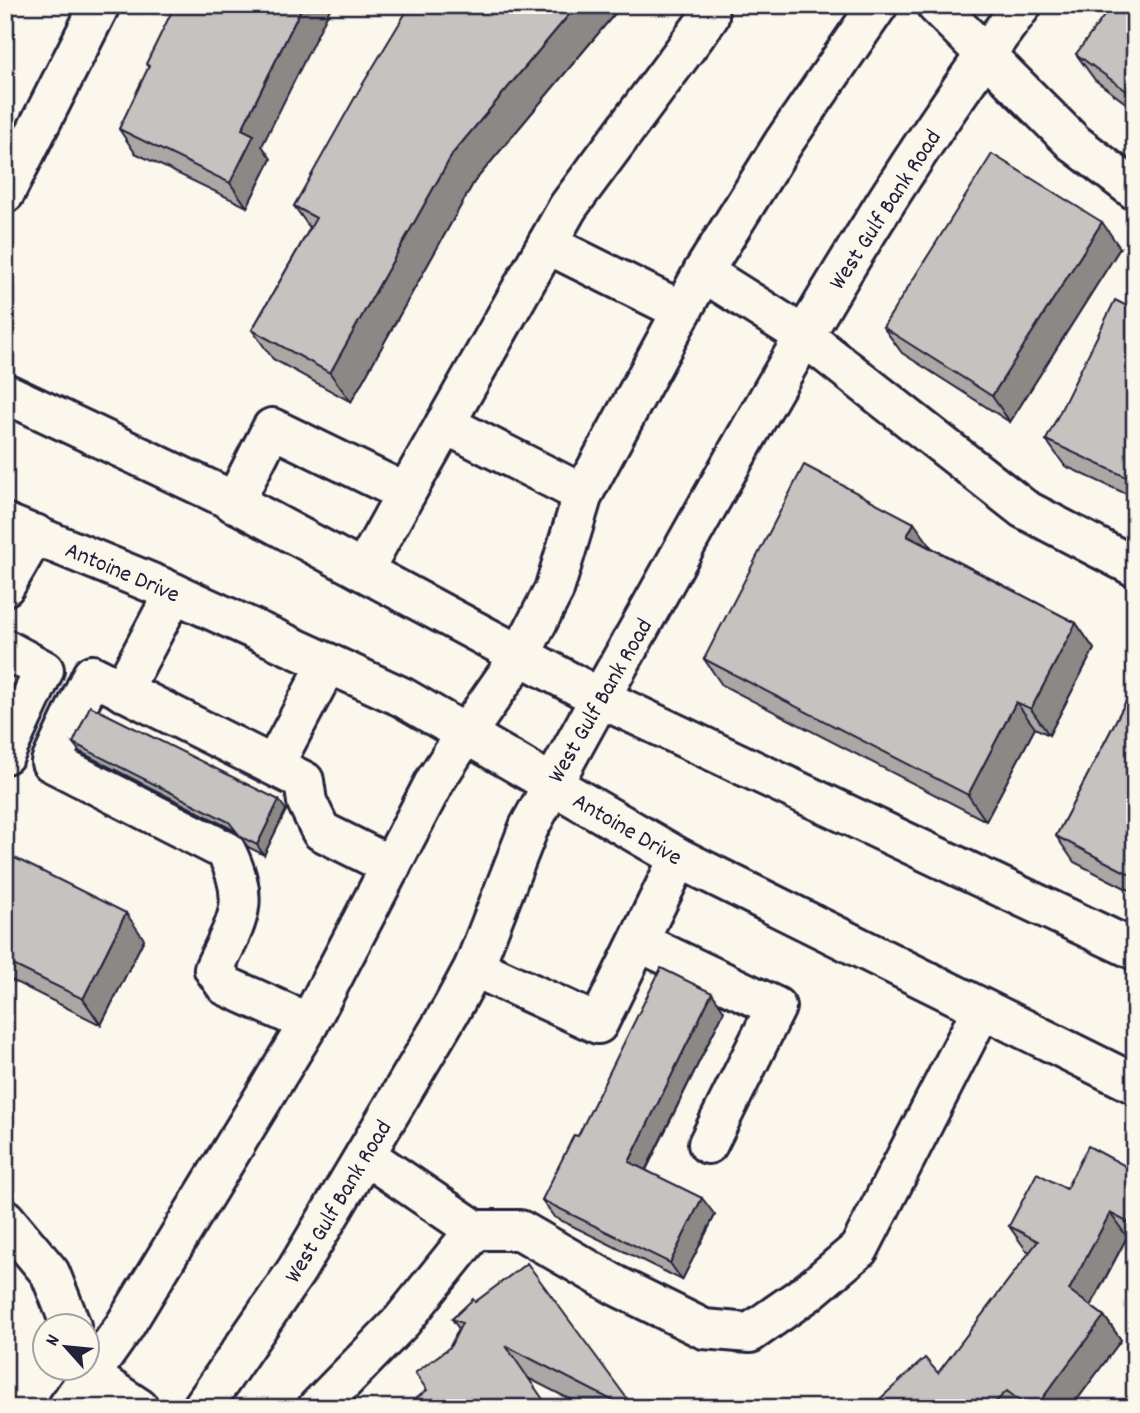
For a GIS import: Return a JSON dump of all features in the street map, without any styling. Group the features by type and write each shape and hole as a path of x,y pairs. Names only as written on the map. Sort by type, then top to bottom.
{"main road":[{"path":"5,193 100,5"},
{"path":"102,1350 309,1023 435,782 520,656 554,590 583,494 703,272 784,142 878,5"},
{"path":"936,5 1074,143 1135,190"},
{"name":"West Gulf Bank Road","path":"202,1408 296,1270 474,967 518,853 551,783 804,335 876,218 985,54 1022,5"},
{"path":"363,571 568,207 709,17"},
{"path":"547,244 682,311"},
{"path":"703,272 804,335 1024,509 1135,567"},
{"path":"5,393 234,503 600,698 1135,950"},
{"path":"445,424 583,494"},
{"path":"234,503 272,428 406,493"},
{"path":"5,586 20,528"},
{"name":"Antoine Drive","path":"20,528 174,593 402,697 680,858 1135,1084"},
{"path":"122,691 174,593"},
{"path":"5,649 44,670 5,754"},
{"path":"274,765 328,663"},
{"path":"309,1023 226,986 214,968 238,917 240,879 226,851 51,762 92,675 304,781 307,802 321,831 391,866"},
{"path":"474,967 598,1024 680,858"},
{"path":"639,942 776,1007 708,1144"},
{"path":"365,1155 475,1230 520,1230 617,1286 704,1329 750,1333 807,1293 859,1250 982,1009"},
{"path":"5,1219 50,1273 66,1312"},
{"path":"317,1408 402,1321 475,1230"},
{"path":"102,1381 139,1408"},
{"path":"67,1408 82,1382"}],"building":[{"path":"175,5 303,5 242,129 254,135 230,183 119,129 149,66 146,64"},
{"path":"411,5 577,5 453,153 330,373 252,330 316,218 294,206"},
{"path":"1112,5 1135,5 1135,97 1076,54"},
{"path":"992,154 1102,222 992,396 883,327"},
{"path":"1115,300 1135,310 1135,481 1046,440"},
{"path":"804,465 914,523 907,536 1076,623 1031,709 1016,702 968,795 704,659"},
{"path":"1135,684 1135,877 1056,836"},
{"path":"90,706 279,800 257,845 241,837 229,822 73,743"},
{"path":"15,858 126,913 83,999 5,961 5,877"},
{"path":"661,968 712,993 629,1162 702,1198 670,1263 542,1200 574,1135 578,1136"},
{"path":"1088,1146 1135,1171 1135,1226 1110,1213 1069,1290 1104,1316 1035,1408 1029,1408 1007,1391 989,1408 870,1408 925,1358 938,1373 1038,1241 1009,1226 1037,1173 1066,1189"},
{"path":"527,1263 634,1408 627,1408 506,1346 549,1408 404,1408 427,1390 415,1373 450,1347 462,1323 452,1319 473,1299 475,1302"}]}
